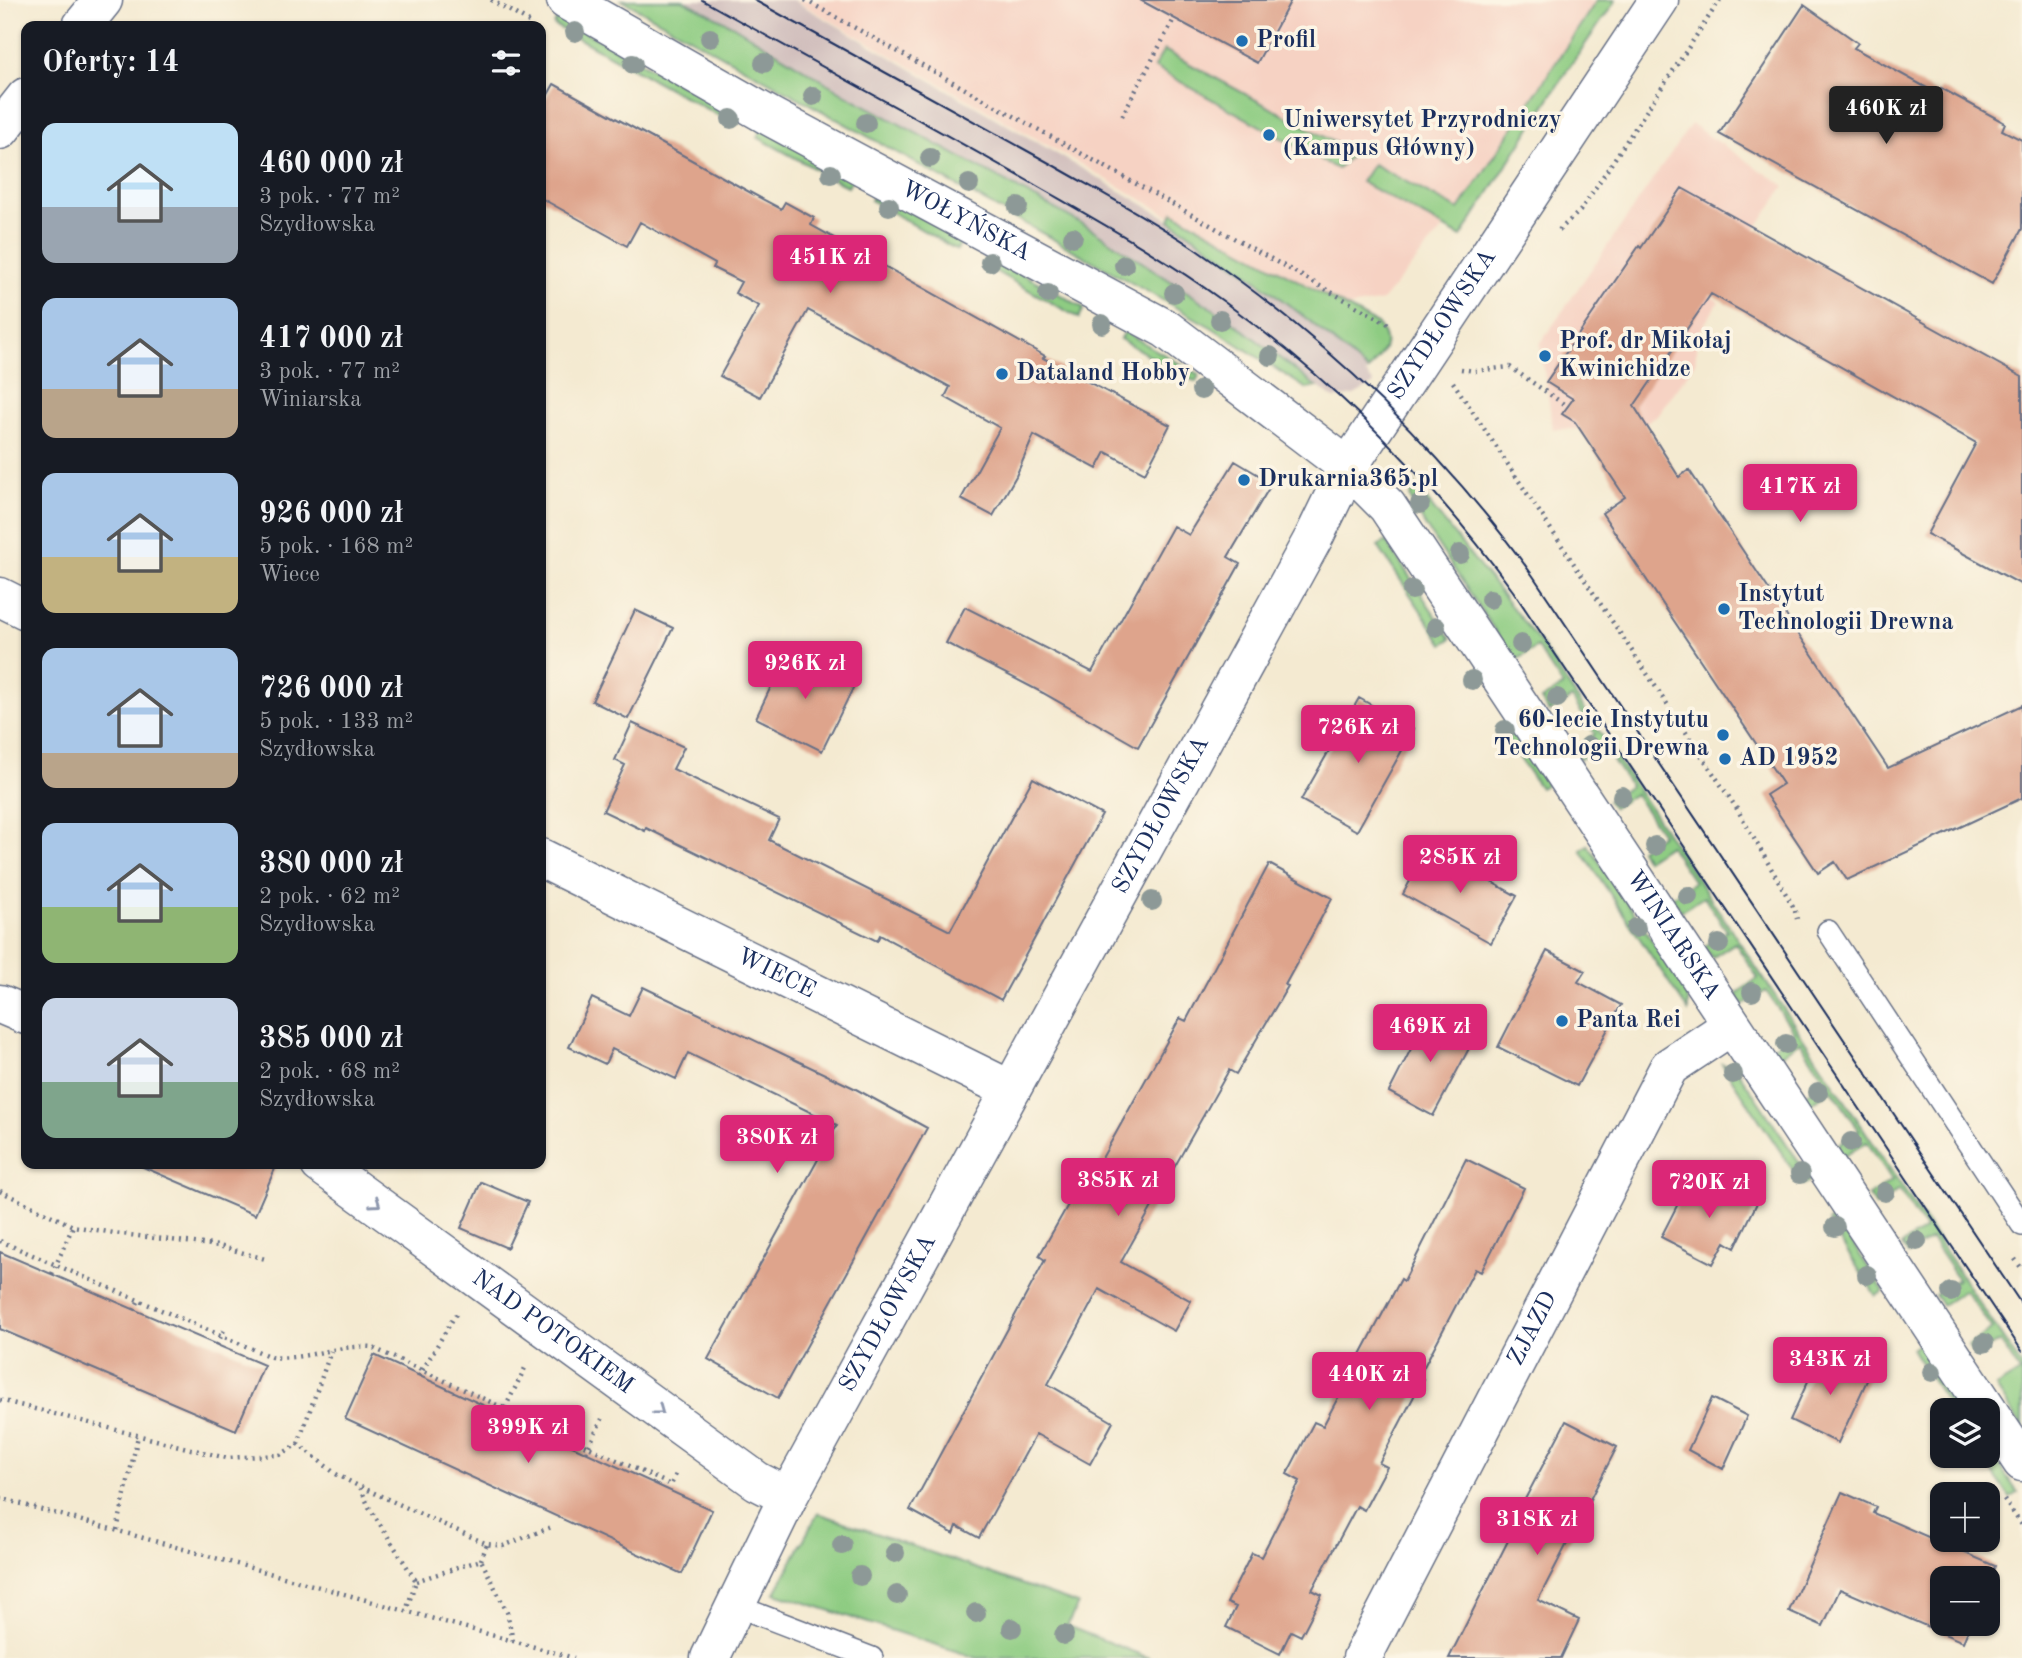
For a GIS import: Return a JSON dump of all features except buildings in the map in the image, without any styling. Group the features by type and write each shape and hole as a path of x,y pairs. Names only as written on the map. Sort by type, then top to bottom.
{"street":[{"path":"86,21 103,0"},
{"name":"WOŁYŃSKA","path":"566,0 771,117 1166,329 1348,467"},
{"name":"SZYDŁOWSKA","path":"710,1658 788,1497 1314,537 1412,338 1659,0"},
{"path":"0,130 21,103"},
{"name":"WINIARSKA","path":"1348,467 1387,506 1979,1398"},
{"path":"0,597 21,608"},
{"name":"WIECE","path":"546,860 1011,1090"},
{"path":"0,1004 21,1013"},
{"name":"ZJAZD","path":"1362,1658 1669,1067 1731,1027"},
{"name":"NAD POTOKIEM","path":"327,1169 757,1481 788,1497"},
{"name":"WINIARSKA","path":"2000,1429 2022,1462"}],"lane":[{"path":"1828,931 2022,1225"},
{"path":"734,1605 872,1658"}],"path":[{"path":"491,0 529,21"},
{"path":"805,0 1412,338 1462,369 1474,371 1510,367 1568,407"},
{"path":"1553,236 1580,211 1720,0"},
{"path":"1122,116 1174,19"},
{"path":"1445,390 1469,358"},
{"path":"1452,381 1737,809 1794,908 1798,921"},
{"path":"0,1191 73,1226 219,1246 265,1259"},
{"path":"52,1274 73,1226"},
{"path":"0,1241 223,1333 271,1357 293,1358 359,1346 371,1347 670,1487 677,1473"},
{"path":"2014,1257 2022,1269"},
{"path":"134,1310 139,1300"},
{"path":"419,1376 463,1303"},
{"path":"217,1346 223,1333"},
{"path":"0,1399 226,1458 280,1455 298,1444 331,1351"},
{"path":"504,1411 533,1353"},
{"path":"587,1449 603,1416"},
{"path":"117,1530 138,1436"},
{"path":"298,1444 336,1474 360,1487 487,1544 503,1546 554,1526"},
{"path":"360,1487 369,1507 416,1581"},
{"path":"0,1498 574,1658"},
{"path":"487,1544 481,1559 507,1612 513,1640"},
{"path":"416,1581 481,1559"},
{"path":"406,1611 416,1581"}],"shaded area":[{"path":"683,0 793,0 1170,220 1242,269 1307,319 1368,371 1366,374 1374,384 1354,395 1334,399 1236,324 1090,228 848,96 732,25"},
{"name":"Uniwersytet Przyrodniczy (Kampus Główny)","path":"795,0 1597,0 1459,210 1382,301 1334,310"},
{"path":"1691,124 1785,186 1710,295 1719,302 1698,334 1695,364 1656,416 1622,438 1589,412 1579,429 1553,429 1540,344"}],"green space":[{"path":"622,0 683,0 732,25 848,96 1090,228 1236,324 1317,387 1307,389 1211,327"},
{"path":"1597,0 1616,0 1568,69 1461,237 1361,182 1373,164 1459,210"},
{"path":"558,17 738,116 734,124 554,25"},
{"path":"1164,50 1354,153 1337,169 1154,67"},
{"path":"762,129 852,179 848,187 757,137"},
{"path":"875,192 962,240 957,250 871,200"},
{"path":"1173,212 1377,324 1385,343 1368,371 1242,269 1170,220"},
{"path":"988,255 1084,308 1079,318 982,264"},
{"path":"1125,332 1199,375 1196,382 1120,339"},
{"path":"1414,484 1541,644 2022,1367 2022,1427 1996,1387 2020,1372 2000,1341 1975,1356 1968,1346 1992,1329 1965,1290 1942,1305 1935,1295 1958,1279 1931,1239 1908,1254 1902,1245 1925,1229 1899,1190 1876,1206 1869,1196 1892,1180 1867,1142 1843,1157 1836,1146 1859,1130 1832,1090 1809,1105 1804,1096 1826,1081 1800,1042 1777,1057 1771,1048 1794,1032 1766,991 1743,1005 1736,994 1758,978 1735,943 1712,958 1704,947 1727,931 1704,897 1681,911 1672,897 1694,882 1669,845 1646,860 1640,849 1662,834 1635,794 1613,808 1608,801 1630,786 1603,745 1580,759 1573,749 1595,734 1572,698 1549,712 1541,700 1563,686 1537,647 1515,661 1426,527 1410,498"},
{"path":"1386,541 1451,639 1443,644 1378,546"},
{"path":"1508,724 1547,784 1540,788 1500,729"},
{"path":"1588,845 1688,994 1688,1011 1581,850"},
{"path":"1722,1064 1736,1068 1811,1180 1803,1185"},
{"path":"1835,1217 1884,1291 1876,1296 1828,1222"},
{"path":"1919,1344 1955,1398 1944,1398 1912,1349"},
{"path":"2000,1467 2018,1493 2010,1498 1990,1468"},
{"path":"818,1513 1078,1604 1067,1626 1149,1658 977,1658 775,1593"}],"tram line":[{"path":"702,0 1030,182 1176,269 1264,332 1343,399 1380,435 1449,510 1513,591 2022,1351"},
{"path":"754,0 1051,164 1192,247 1288,318 1333,356 1419,439 1459,482 1533,576 2022,1305"}],"place":[{"name":"Profil","path":"1242,41"},
{"name":"Uniwersytet Przyrodniczy (Kampus Główny)","path":"1269,135"},
{"name":"Prof. dr Mikołaj Kwinichidze","path":"1545,356"},
{"name":"Dataland Hobby","path":"1002,374"},
{"name":"Drukarnia365.pl","path":"1244,480"},
{"name":"Instytut Technologii Drewna","path":"1724,609"},
{"name":"60-lecie Instytutu Technologii Drewna","path":"1723,735"},
{"name":"AD 1952","path":"1725,759"},
{"name":"Panta Rei","path":"1562,1021"}]}
